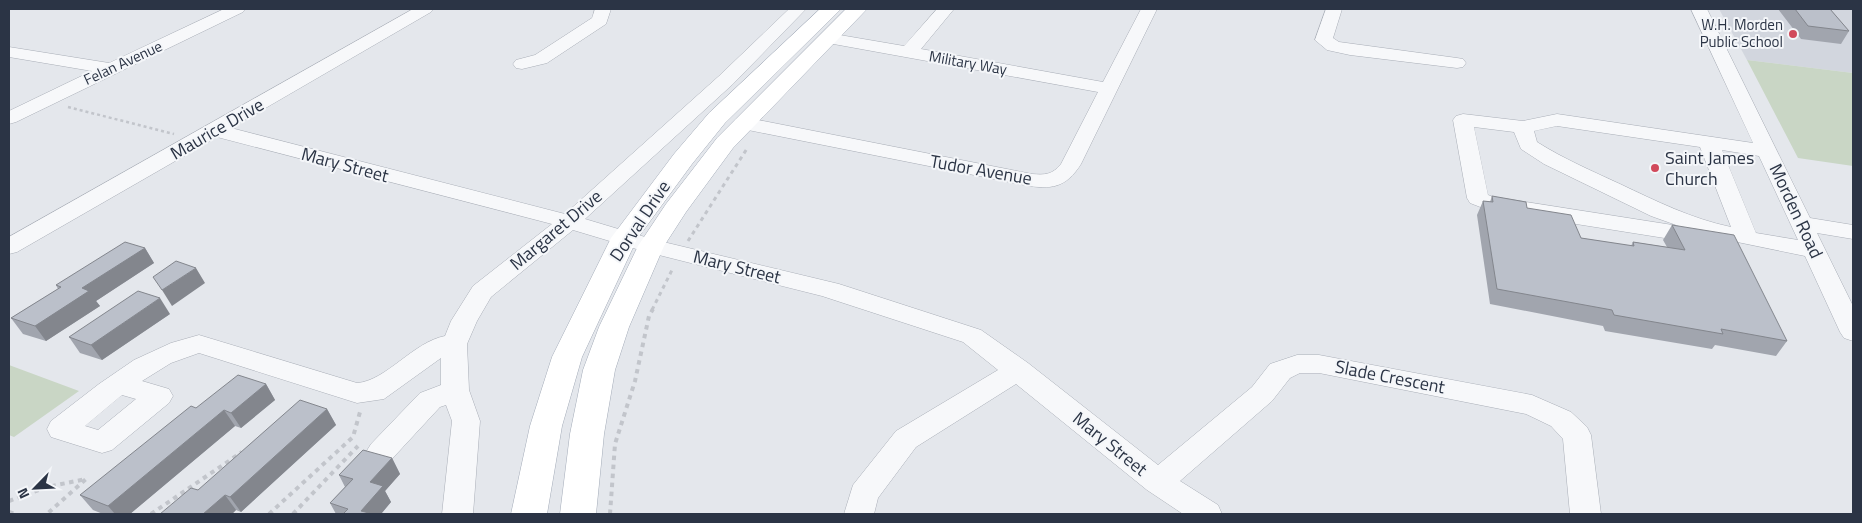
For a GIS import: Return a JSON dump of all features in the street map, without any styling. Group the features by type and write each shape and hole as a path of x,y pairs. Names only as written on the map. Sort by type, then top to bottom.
{"main road":[{"name":"Dorval Drive","path":"578,514 587,434 599,370 614,327 651,246 683,158 717,118 831,9"},
{"name":"Dorval Drive","path":"529,514 546,426 567,357 651,246 681,201 725,143 747,132 828,38 857,9"}],"street":[{"name":"Felan Avenue","path":"9,118 237,9"},
{"name":"Maurice Drive","path":"9,247 425,9"},
{"path":"522,64 541,58 600,20 603,9"},
{"name":"Margaret Drive","path":"458,514 466,421 455,390 454,344 464,321 482,292 569,222 726,80 798,9"},
{"path":"909,52 946,9"},
{"path":"1334,9 1324,40 1333,46 1350,50 1457,63"},
{"name":"Morden Road","path":"1699,9 1853,332"},
{"name":"Tudor Avenue","path":"747,132 898,156 1024,179 1047,181 1060,177 1066,173 1108,88 1143,10"},
{"name":"Military Way","path":"828,38 1108,88"},
{"path":"9,52 112,69"},
{"path":"1747,238 1722,240 1488,203 1478,198 1463,120 1523,127 1557,120 1768,151"},
{"path":"1523,127 1528,145 1551,160 1659,211 1707,229 1815,251"},
{"name":"Mary Street","path":"215,130 569,222 651,246 830,290 972,336 1018,370 1158,482 1207,514"},
{"path":"1708,142 1747,238"},
{"path":"1803,224 1853,232"},
{"path":"119,384 158,358 186,346 199,344 358,394 374,392 426,355 443,345 454,344"},
{"name":"Slade Crescent","path":"1158,482 1262,394 1280,371 1297,364 1319,364 1532,405 1561,419 1577,435 1585,514"},
{"path":"859,514 864,494 906,439 1018,370"},
{"path":"371,447 430,400 455,390"}],"path":[{"path":"44,101 176,135"},
{"path":"610,514 615,444 635,381 649,316 651,246 725,186 747,132"},
{"path":"269,514 353,437 362,404"},
{"path":"293,514 371,447"},
{"path":"151,514 248,448"},
{"path":"9,501 47,488 86,479 47,514"},
{"path":"9,512 14,514"}],"shaded area":[{"name":"W.H. Morden Public School","path":"1719,9 1853,9 1853,73 1747,60"}],"green space":[{"path":"1747,60 1853,73 1853,166 1798,158"},
{"path":"9,365 79,391 14,437 9,435"}],"building":[{"path":"1795,9 1830,9 1849,31 1808,26"},
{"path":"1492,196 1526,202 1527,208 1571,215 1581,238 1634,246 1633,242 1685,250 1672,225 1734,235 1787,341 1721,329 1723,334 1614,315 1612,310 1497,289 1483,201 1493,202"},
{"path":"125,242 145,248 82,288 89,291 35,326 11,318 61,287 56,285"},
{"path":"176,261 196,268 162,290 153,277"},
{"path":"138,291 160,298 91,345 69,337"},
{"path":"238,375 266,384 231,413 224,410 108,506 80,495 191,406 196,408"},
{"path":"300,400 327,409 230,497 225,495 203,514 160,514 191,488 198,490"},
{"path":"363,450 392,458 370,482 383,486 361,511 373,514 343,514 348,509 330,503 353,479 339,475"}],"place":[{"name":"W.H. Morden Public School","path":"1793,34"},
{"name":"Saint James Church","path":"1655,168"}]}
